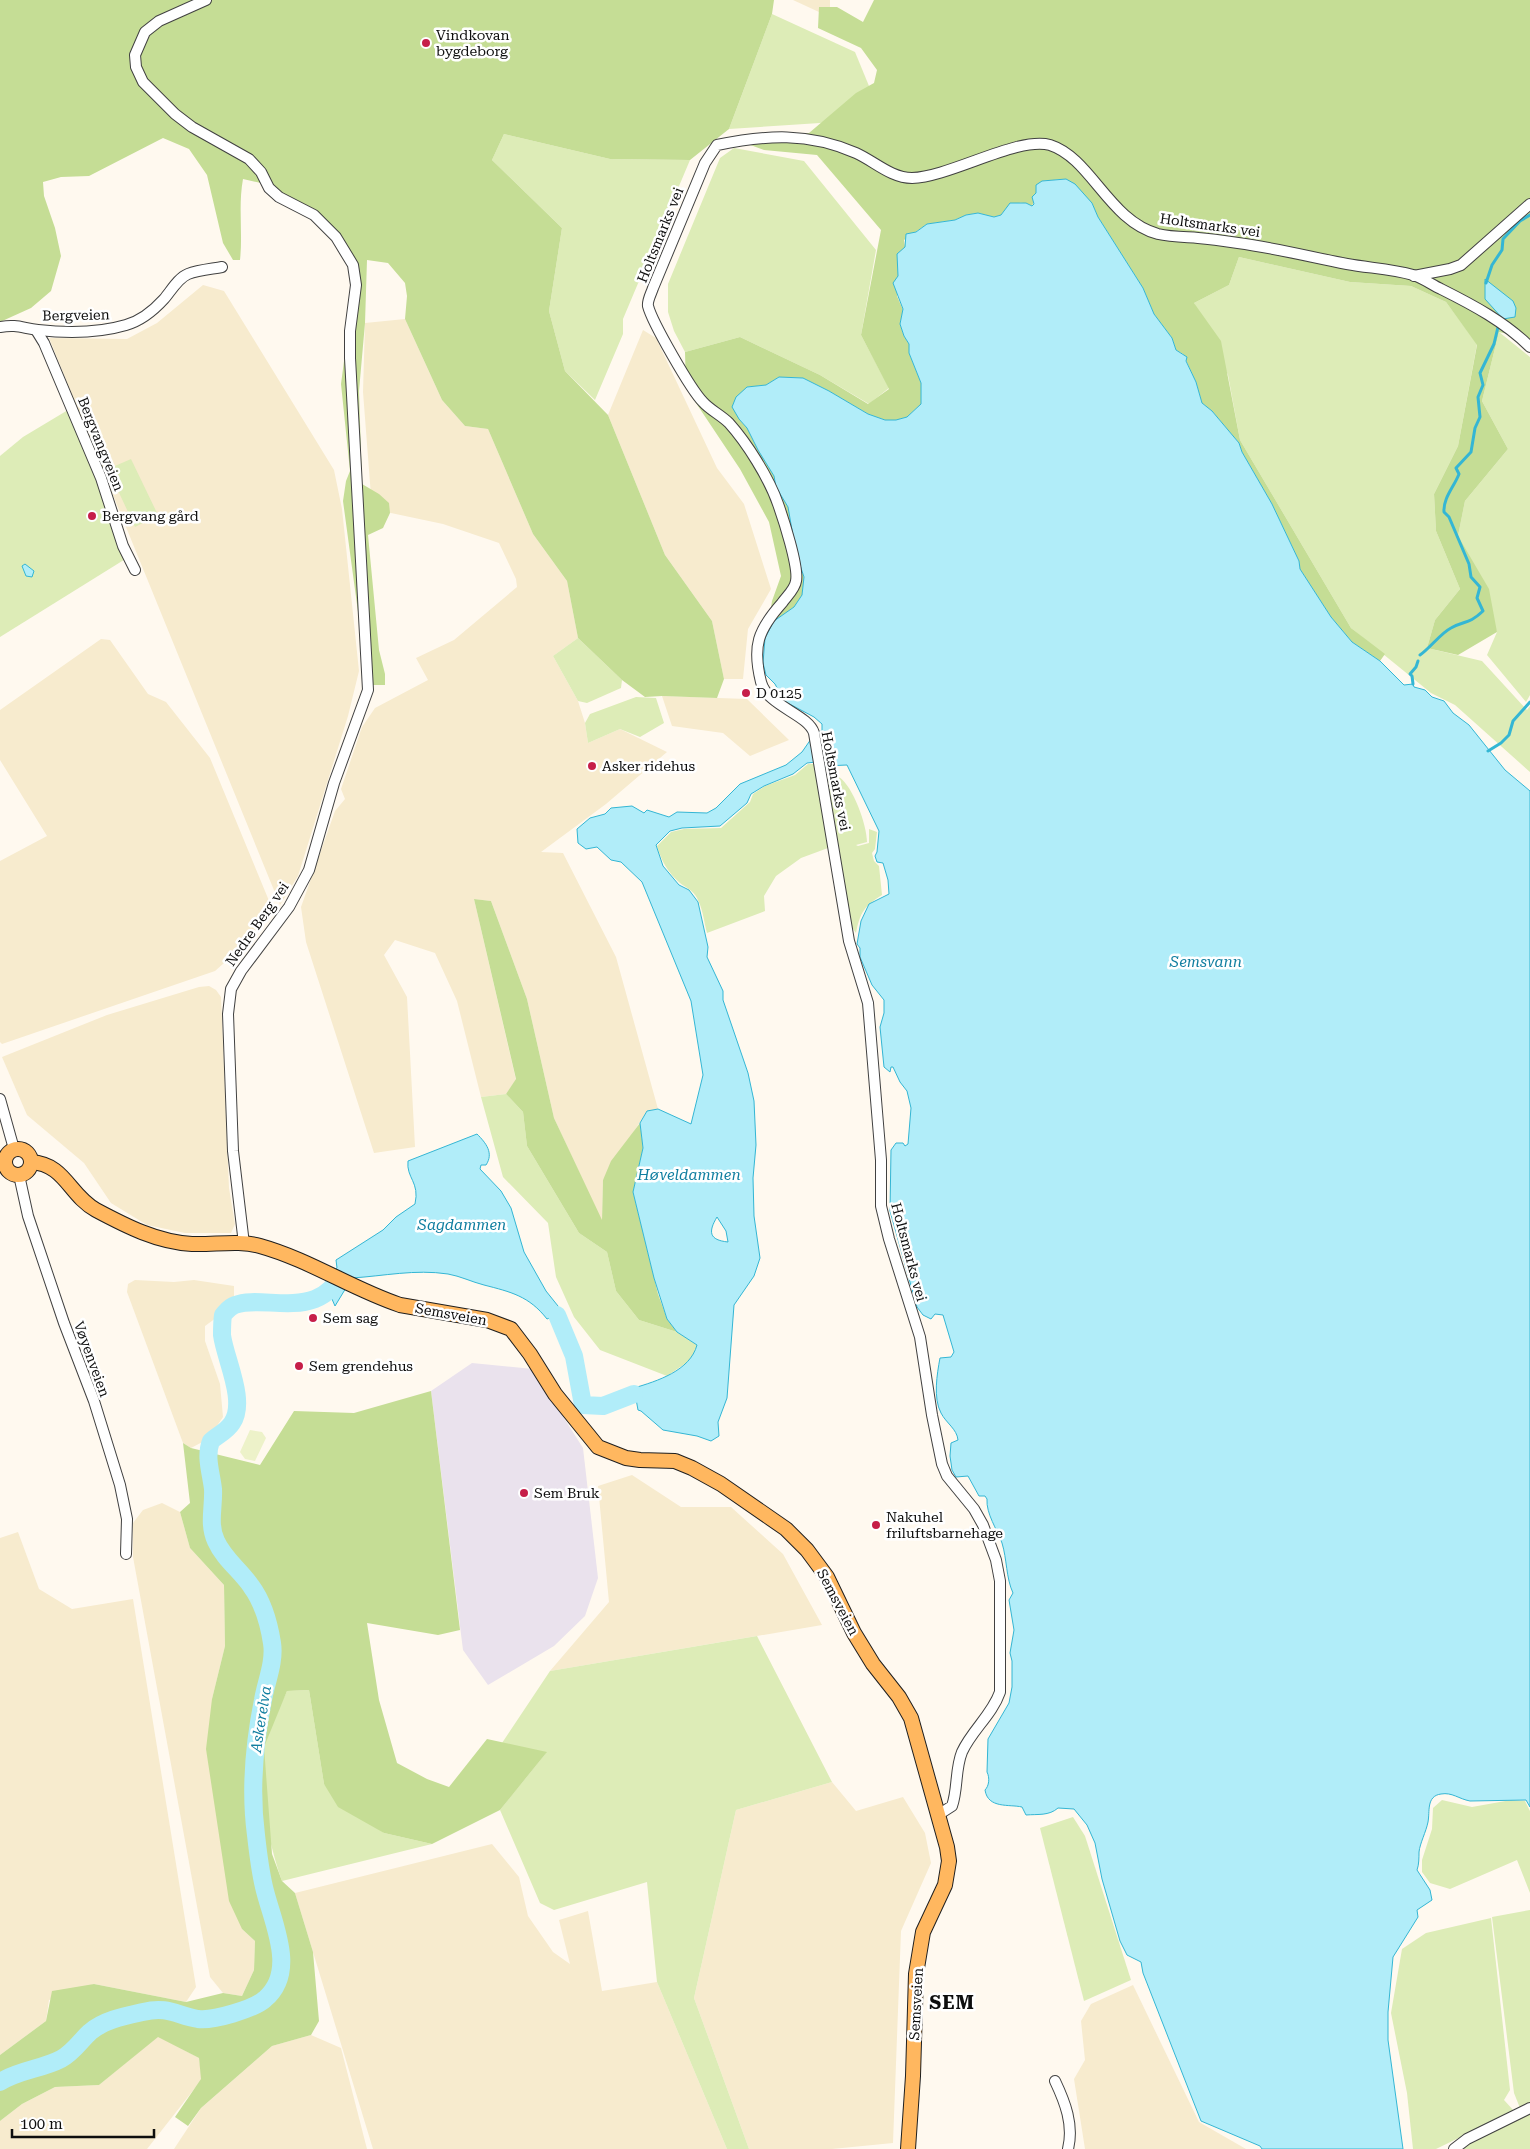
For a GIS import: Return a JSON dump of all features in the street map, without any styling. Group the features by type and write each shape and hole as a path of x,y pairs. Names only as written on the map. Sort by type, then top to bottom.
{"main road":[{"path":"14,1149 26,1151 32,1162 29,1169 19,1175 11,1173 3,1167 7,1154 14,1149"},
{"path":"32,1162 47,1164 58,1171 84,1201 96,1209 149,1235 190,1244 244,1244"},
{"name":"Semsveien","path":"244,1244 257,1245 280,1252 400,1305 488,1320 511,1329 530,1354 555,1394 598,1447 626,1458 675,1461 692,1468 721,1484 786,1529 807,1550 827,1578 854,1633 873,1664 899,1697 911,1718 947,1847 948,1872 945,1885 927,1921 920,1944 914,1998 913,2076 908,2149"}],"street":[{"name":"Nedre Berg vei","path":"206,0 159,21 145,32 135,55 136,67 143,82 175,114 192,127 249,159 260,172 269,188 279,197 314,214 336,238 353,265 356,285 350,331 350,358 368,690 334,783 310,870 286,912 241,971 231,989 228,1014 233,1151 244,1244"},
{"name":"Holtsmarks vei","path":"938,1815 952,1806 961,1755 968,1741 996,1705 1000,1692 996,1591 1000,1581 990,1543 974,1509 957,1497 942,1464 920,1337 889,1239 881,1206 881,1160 868,1003 850,941 814,732 807,722 780,706 761,685 757,664 757,644 766,621 794,588 796,568 778,503 765,476 728,423 702,401 656,326 648,305 705,163 716,145 747,139 779,136 802,137 856,153 892,174 910,178 974,162 1018,147 1034,144 1049,145 1074,159 1120,212 1136,224 1158,234 1258,246 1414,276 1473,305 1518,335 1530,347"},
{"path":"1414,276 1461,265 1530,204"},
{"name":"Bergveien","path":"0,327 18,325 36,330 109,329 128,325 142,318 164,300 181,279 188,274 222,267"},
{"name":"Bergvangveien","path":"36,330 44,343 101,478 123,546 135,570"},
{"path":"0,1098 14,1149"},
{"name":"Vøyenveien","path":"19,1175 28,1216 64,1323 94,1401 120,1485 127,1520 126,1554"},
{"path":"1055,2081 1064,2099 1068,2115 1070,2130 1068,2149"},
{"path":"1454,2149 1467,2139 1530,2108"}],"shaded area":[{"path":"793,0 830,0 830,7 819,12"},
{"path":"203,285 224,291 334,470 342,509 359,671 348,716 298,876 280,905 49,338 127,339 157,323"},
{"path":"405,319 442,400 465,426 488,429 533,534 567,581 578,638 553,656 578,701 585,723 588,743 620,729 667,752 606,804 541,852 563,853 616,957 658,1109 647,1111 603,1180 602,1222 554,1118 527,999 491,901 474,899 516,1080 506,1094 481,1097 457,1001 435,953 395,940 384,955 407,997 415,1147 374,1153 306,942 301,907 335,811 345,799 341,789 362,727 375,708 428,680 416,658 454,640 517,587 516,579 499,543 443,524 372,509 363,392 365,323"},
{"path":"643,330 656,338 717,468 744,504 771,589 748,629 743,679 724,679 712,621 665,555 608,415"},
{"path":"101,639 110,640 148,694 166,702 210,758 272,908 250,940 215,971 2,1044 0,1042 0,861 47,836 0,760 0,710"},
{"path":"662,696 747,699 789,740 750,756 723,733 672,726"},
{"path":"209,986 216,990 221,997 229,1188 235,1224 231,1233 185,1233 147,1225 111,1203 84,1163 27,1115 2,1057 107,1015 199,987"},
{"path":"135,1280 174,1282 194,1280 234,1286 234,1300 220,1315 205,1326 205,1341 220,1384 223,1417 208,1439 191,1448 183,1443 127,1292 128,1284"},
{"path":"472,1363 533,1369 583,1448 598,1578 585,1616 554,1646 488,1685 463,1650 431,1391"},
{"path":"632,1475 681,1507 731,1507 783,1554 822,1625 550,1671 609,1602 598,1486"},
{"path":"162,1503 180,1512 190,1548 224,1585 225,1646 212,1699 242,1929 255,1941 254,1970 242,1996 223,1993 210,1977 133,1557 133,1523 143,1510"},
{"path":"18,1532 39,1589 72,1609 133,1599 196,1987 186,2002 94,1984 49,2000 46,2021 0,2055 0,1538"},
{"path":"832,1782 856,1811 903,1797 925,1833 931,1863 901,1931 893,2143 832,2149 749,2149 694,1998 736,1810"},
{"path":"492,1844 519,1877 528,1916 553,1952 570,1964 559,1920 588,1911 602,1991 657,1982 727,2149 373,2149 295,1893"},
{"path":"1133,1985 1199,2122 1246,2149 1085,2149 1074,2079 1085,2060 1081,2021 1091,2004"},
{"path":"311,2035 341,2048 367,2149 174,2149 201,2108 272,2046"},
{"path":"158,2036 199,2058 202,2079 147,2149 0,2149 0,2121 22,2104 55,2087 99,2085"}],"green space":[{"path":"0,0 774,0 772,14 729,129 690,160 610,159 504,134 492,160 562,228 549,311 565,371 608,415 665,555 712,621 724,679 717,698 645,697 622,680 578,638 567,581 533,534 488,429 465,426 442,400 405,319 407,296 405,283 388,263 367,260 365,323 359,391 362,484 379,494 389,503 390,513 383,528 368,535 379,650 385,674 385,685 370,685 361,634 343,501 346,481 350,471 341,384 354,285 351,267 323,222 261,183 243,179 240,260 233,260 223,243 207,175 189,149 163,138 89,176 61,177 43,182 44,196 55,228 61,256 51,291 31,308 0,322"},
{"path":"874,0 1530,0 1530,339 1499,332 1482,401 1508,449 1465,501 1458,536 1489,589 1497,632 1458,655 1427,648 1435,620 1460,589 1436,531 1434,494 1458,446 1477,345 1446,302 1411,286 1350,282 1239,257 1229,285 1194,303 1221,341 1240,440 1351,628 1385,654 1380,661 1352,642 1331,617 1300,569 1299,561 1272,504 1242,452 1239,443 1212,411 1202,403 1196,382 1183,354 1176,350 1172,338 1154,314 1143,288 1098,217 1092,203 1066,179 1042,181 1032,206 1019,203 1011,205 1001,215 994,217 978,213 966,215 955,220 927,224 904,240 905,247 897,255 899,271 897,296 903,310 900,324 909,344 909,353 921,383 921,404 907,417 885,420 868,414 803,378 779,377 766,385 747,387 739,419 747,428 774,476 776,487 788,507 796,553 804,577 802,595 794,607 774,621 770,614 772,601 781,576 769,522 740,469 686,388 685,352 740,337 820,375 868,404 889,389 861,335 881,230 817,155 764,150 745,143 762,136 809,133 856,93 874,83 877,70 861,48 818,28 819,7 837,7 863,22"},
{"path":"772,14 855,52 876,103 856,118 820,123 729,129"},
{"path":"504,134 610,159 690,160 623,319 623,334 595,400 565,371 549,311 562,228 492,160"},
{"path":"734,148 804,161 876,250 861,335 889,388 869,404 820,375 740,337 685,352 674,331 668,312 668,284 720,158"},
{"path":"1239,257 1350,282 1411,286 1446,302 1477,344 1458,446 1434,494 1436,531 1460,589 1435,620 1427,648 1482,661 1527,710 1530,706 1530,772 1455,705 1431,693 1351,628 1240,440 1228,375 1194,303 1229,285"},
{"path":"1499,332 1530,357 1530,695 1526,702 1487,655 1497,632 1458,536 1465,501 1508,449 1482,401"},
{"path":"68,410 127,558 0,637 0,456 23,437"},
{"path":"131,459 158,515 135,527 108,469"},
{"path":"578,638 622,680 621,688 587,703 578,701 553,656"},
{"path":"636,697 656,698 664,723 640,737 620,729 588,743 585,723 590,714"},
{"path":"808,764 815,764 828,848 801,858 776,876 764,896 765,911 707,933 697,898 694,893 680,883 669,871 657,846 671,832 684,829 721,828 750,802 753,794 765,786 795,775"},
{"path":"827,773 838,776 844,782 858,806 865,826 867,842 856,845 869,843 869,829 877,832 875,849 872,853 874,861 879,866 882,895 864,911 859,920 856,933 851,926"},
{"path":"474,899 491,901 527,999 554,1118 602,1220 603,1180 611,1161 640,1123 643,1148 633,1192 658,1294 667,1319 677,1332 639,1320 616,1291 607,1252 579,1233 527,1146 523,1112 506,1094 516,1079"},
{"path":"506,1094 523,1112 527,1146 579,1233 607,1252 616,1291 639,1320 677,1332 697,1345 692,1359 667,1376 600,1350 574,1317 556,1277 548,1223 503,1177 481,1097"},
{"path":"431,1391 460,1630 438,1635 367,1623 379,1700 397,1763 427,1779 449,1787 487,1739 547,1752 500,1810 432,1844 384,1833 338,1807 324,1784 309,1690 287,1691 264,1747 272,1854 282,1881 295,1893 313,1952 319,2021 311,2035 272,2046 201,2108 188,2126 175,2117 201,2079 199,2058 158,2037 99,2085 55,2087 22,2104 0,2121 0,2055 46,2021 52,1991 94,1984 186,2002 223,1993 242,1996 254,1970 255,1941 242,1929 229,1901 206,1749 212,1699 225,1646 224,1585 190,1548 180,1512 190,1503 183,1443 191,1448 260,1465 294,1411 354,1413"},
{"path":"250,1430 262,1432 266,1438 255,1461 245,1459 240,1452"},
{"path":"757,1636 832,1782 736,1810 694,1998 749,2149 727,2149 657,1982 647,1882 554,1910 540,1903 500,1810 546,1753 502,1743 550,1671"},
{"path":"309,1690 324,1784 384,1833 432,1844 282,1881 272,1849 265,1814 262,1778 264,1744 287,1691"},
{"path":"1442,1800 1472,1807 1511,1800 1525,1801 1530,1811 1530,1893 1517,1860 1450,1889 1430,1883 1422,1872 1422,1860 1432,1829 1433,1808"},
{"path":"1073,1817 1085,1836 1131,1980 1084,2001 1040,1828"},
{"path":"1530,1910 1530,2149 1460,2149 1522,2113 1514,2093 1492,1917"},
{"path":"1491,1918 1510,2090 1504,2100 1514,2111 1436,2149 1413,2149 1407,2093 1391,2013 1402,1949 1426,1933"}],"water":[{"name":"Semsvann","path":"1066,179 1075,184 1092,203 1098,217 1143,288 1154,314 1172,338 1176,350 1187,357 1186,361 1196,382 1202,403 1212,411 1239,443 1242,452 1272,504 1299,561 1300,569 1331,617 1352,642 1380,661 1404,685 1413,684 1414,687 1425,690 1432,697 1444,701 1453,713 1469,725 1505,770 1530,791 1530,1807 1526,1800 1470,1801 1445,1794 1436,1795 1431,1801 1417,1870 1430,1890 1432,1900 1417,1910 1418,1917 1393,1957 1388,2012 1388,2040 1403,2149 1262,2149 1260,2146 1201,2121 1143,1973 1141,1962 1127,1955 1120,1941 1102,1879 1095,1843 1087,1825 1074,1809 1058,1808 1047,1813 1026,1815 1022,1807 1000,1805 990,1800 987,1796 985,1790 989,1782 987,1772 988,1739 1009,1703 1012,1687 1012,1661 1010,1653 1014,1630 1009,1600 1013,1593 1002,1543 990,1516 987,1499 985,1496 979,1496 968,1476 956,1477 952,1470 951,1443 958,1440 956,1433 943,1417 937,1400 936,1386 940,1358 951,1357 954,1352 943,1315 935,1314 931,1319 923,1315 917,1307 890,1211 891,1150 896,1143 903,1143 905,1146 908,1144 911,1108 907,1091 900,1082 893,1067 891,1067 890,1072 884,1067 880,1027 884,1013 884,1000 872,985 860,957 860,948 857,944 861,921 869,904 889,894 888,880 883,863 877,862 875,856 879,831 847,765 824,766 821,750 824,749 823,746 820,747 817,732 822,731 822,724 814,717 784,701 775,684 766,675 763,663 765,638 774,621 794,607 802,595 804,577 796,553 788,507 776,487 774,476 747,428 732,407 736,397 747,387 766,385 779,377 803,378 868,414 885,420 907,417 921,404 921,383 909,353 909,344 900,324 903,309 893,283 898,276 897,254 905,247 906,234 916,232 927,224 955,220 966,215 978,213 994,217 1001,215 1010,203 1026,203 1032,206 1034,204 1032,197 1036,193 1036,185 1042,181"},
{"path":"1485,279 1513,301 1516,308 1515,317 1503,319 1485,299"},
{"path":"25,564 34,571 32,577 26,576 22,566"},
{"name":"Høveldammen","path":"811,739 816,762 807,763 793,774 764,786 751,794 747,803 720,826 682,828 670,831 656,845 663,866 679,885 689,890 698,902 708,947 707,957 723,991 723,1000 748,1073 754,1101 756,1145 753,1178 754,1216 760,1258 754,1276 734,1305 727,1398 718,1422 719,1436 711,1441 697,1436 663,1430 638,1410 634,1388 672,1374 687,1362 697,1345 677,1332 667,1319 654,1278 633,1192 643,1148 640,1123 647,1111 658,1109 691,1124 703,1075 691,1001 642,882 621,862 611,860 597,847 586,849 578,843 577,829 590,818 605,814 611,808 632,806 644,813 647,810 669,817 677,812 707,813 716,808 740,784 786,765 802,752","holes":["717,1217 726,1231 728,1242 717,1239 712,1234 712,1227"]},
{"name":"Sagdammen","path":"477,1134 489,1152 486,1165 481,1165 480,1169 501,1191 511,1208 524,1252 546,1291 558,1306 557,1315 547,1319 533,1305 519,1296 457,1276 436,1273 352,1278 335,1306 325,1283 337,1268 336,1260 383,1230 396,1217 415,1204 416,1190 409,1172 408,1161"}],"waterway":[{"path":"1486,283 1492,265 1502,250 1503,239 1520,221 1530,215"},
{"path":"1420,655 1447,630 1470,620 1483,611 1477,598 1480,587 1471,577 1469,564 1449,517 1444,512 1444,507 1459,474 1456,468 1471,452 1475,428 1480,417 1478,397 1483,385 1480,373 1494,344 1498,327"},
{"path":"1413,684 1410,674 1418,661"},
{"path":"1488,751 1501,743 1509,735 1513,721 1530,702"},
{"name":"Askerelva","path":"0,2082 61,2059 70,2053 86,2035 102,2024 115,2019 152,2010 172,2012 198,2019 213,2018 233,2014 252,2007 265,1999 275,1988 280,1975 280,1946 261,1874 253,1801 257,1734 273,1650 267,1621 259,1599 247,1580 223,1553 214,1535 212,1528 213,1489 208,1453 211,1441 230,1426 236,1414 237,1403 234,1380 222,1335 223,1315 231,1307 243,1303 294,1303 315,1299 328,1292 344,1274"},
{"name":"Askerelva","path":"557,1315 574,1356 583,1405 603,1406 634,1394"}],"place":[{"name":"Vindkovan bygdeborg","path":"426,43"},
{"name":"Bergvang gård","path":"92,516"},
{"name":"D 0125","path":"746,693"},
{"name":"Asker ridehus","path":"592,766"},
{"name":"Sem sag","path":"313,1318"},
{"name":"Sem grendehus","path":"299,1366"},
{"name":"Sem Bruk","path":"524,1493"},
{"name":"Nakuhel friluftsbarnehage","path":"876,1525"}],"district":[{"name":"SEM","path":"952,2002"}]}
